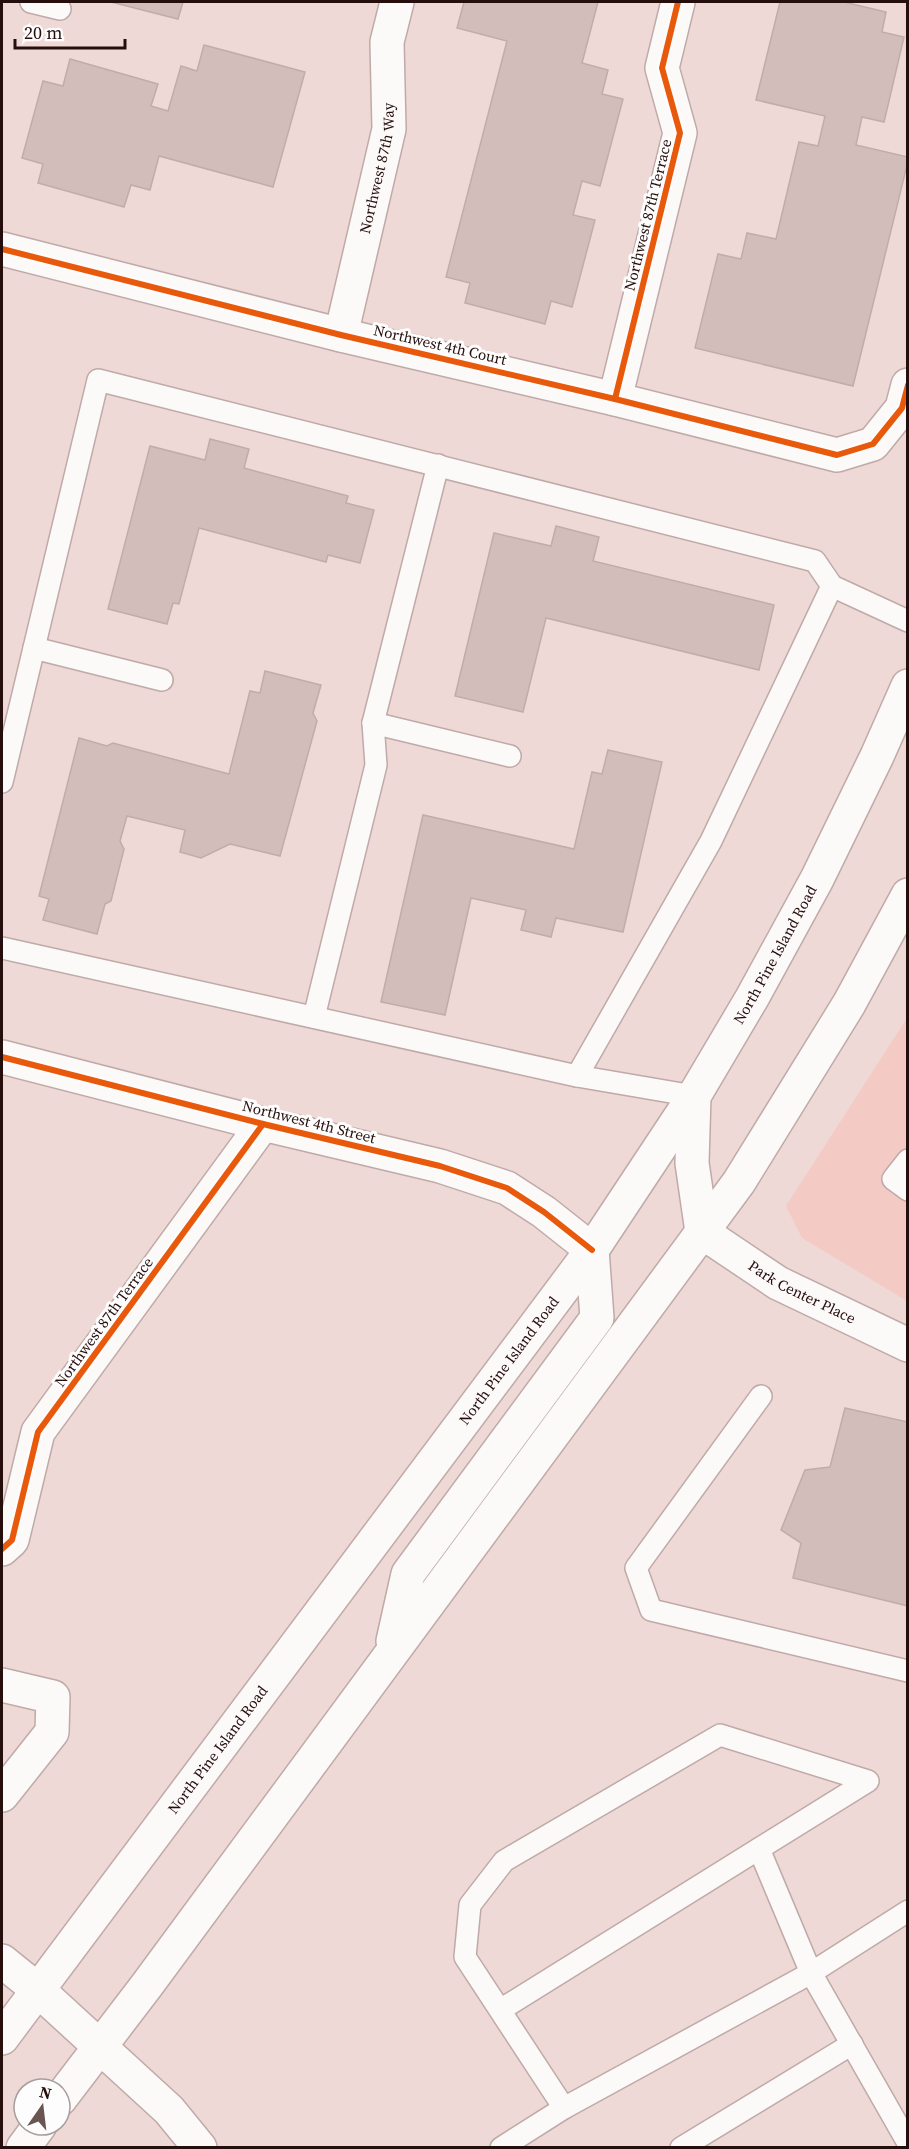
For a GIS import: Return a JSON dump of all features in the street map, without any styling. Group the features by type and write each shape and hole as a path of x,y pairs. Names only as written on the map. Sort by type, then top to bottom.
{"main road":[{"name":"Northwest 87th Way","path":"341,335 389,129 387,42 397,2"},
{"name":"Northwest 87th Terrace","path":"615,399 680,133 662,68 678,2"},
{"name":"Northwest 4th Court","path":"2,249 341,335 615,399 837,455 873,444 902,408 908,385"},
{"name":"North Pine Island Road","path":"2,2038 592,1250 694,1096 752,998 817,879 877,756 908,686"},
{"path":"72,2083 739,1182 849,1004 908,895"},
{"name":"Northwest 4th Street","path":"2,1057 263,1124 440,1166 507,1188 544,1212 592,1250"},
{"path":"694,1096 692,1163 702,1232"},
{"name":"Northwest 87th Terrace","path":"2,1549 12,1540 38,1432 263,1124"},
{"name":"Park Center Place","path":"702,1232 778,1283 908,1344"},
{"path":"390,1654 408,1574 597,1318 592,1250"},
{"path":"2,1685 53,1697 52,1732 2,1795"},
{"path":"2,1961 38,1990 170,2110 200,2148"}],"lane":[{"path":"31,2 60,9"},
{"path":"2,782 98,380 815,561 832,586 908,621"},
{"path":"314,1017 376,765 373,723 438,465"},
{"path":"577,1076 711,841 832,586"},
{"path":"34,648 162,680"},
{"path":"373,723 510,756"},
{"path":"2,948 577,1076 694,1096"},
{"path":"908,1160 893,1179 908,1190"},
{"path":"761,1396 636,1568 651,1610 908,1671"},
{"path":"500,2010 868,1781 720,1735 504,1861 470,1905 465,1957 564,2108"},
{"path":"759,1849 811,1973 852,2044 902,2119 908,2143"},
{"path":"501,2148 564,2108 811,1973 908,1911"},
{"path":"681,2148 852,2044"}],"shaded area":[{"path":"907,1018 907,1301 802,1238 786,1206"}],"building":[{"path":"111,2 183,2 178,19"},
{"path":"464,2 598,2 582,63 608,70 602,94 623,99 600,186 582,181 573,215 595,220 572,307 551,301 545,324 465,303 470,283 446,277 507,41 457,28"},
{"path":"780,2 844,2 886,12 882,32 904,37 884,122 862,117 856,145 908,157 908,161 853,386 695,348 718,254 741,259 747,233 776,239 799,142 818,146 825,116 756,100"},
{"path":"204,45 305,72 273,187 159,156 150,190 131,185 124,207 38,183 43,164 22,158 43,81 63,86 70,59 158,84 151,106 168,111 181,66 197,71"},
{"path":"210,439 249,449 244,468 348,496 346,503 374,510 360,563 328,555 326,562 199,528 179,604 173,603 167,624 108,609 150,446 205,460"},
{"path":"556,526 599,537 593,561 774,605 759,670 546,618 523,712 455,696 494,533 551,546"},
{"path":"265,671 321,685 313,713 317,721 280,856 230,844 201,858 180,852 185,830 127,816 120,841 124,849 111,901 105,904 97,934 43,920 49,899 39,896 79,738 107,746 113,743 229,774 250,691 260,693"},
{"path":"608,750 662,762 623,932 556,918 551,937 521,930 526,910 471,898 445,1015 381,1002 423,815 574,849 592,772 602,774"},
{"path":"845,1408 908,1422 908,1606 793,1578 801,1543 781,1530 805,1470 830,1467"}],"cycle path":[{"path":"615,399 680,133 662,68 678,2"},
{"path":"2,249 341,335 615,399 837,455 873,444 902,408 908,385"},
{"path":"2,1057 263,1124 440,1166 507,1188 544,1212 592,1250"},
{"path":"2,1549 12,1540 38,1432 263,1124"}]}
